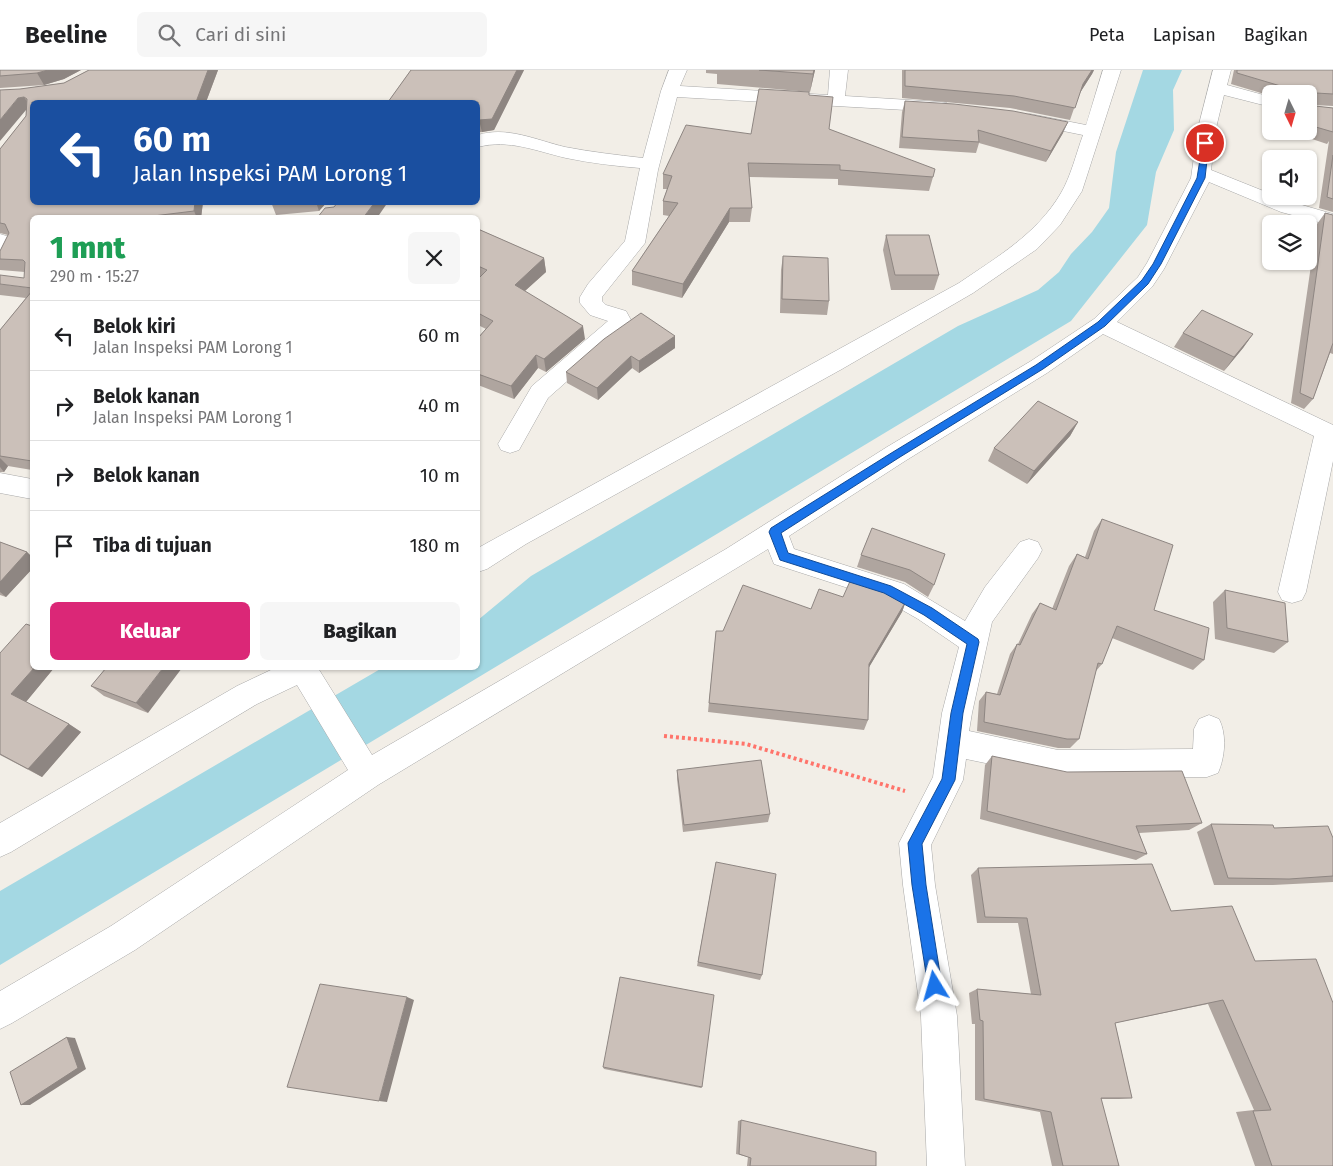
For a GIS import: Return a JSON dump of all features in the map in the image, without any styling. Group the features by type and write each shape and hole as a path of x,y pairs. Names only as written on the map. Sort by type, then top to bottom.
{"street":[{"path":"510,444 540,392 617,326 620,320 618,316 598,310 591,303 591,297 595,289 635,243 651,164 670,91 678,70"},
{"path":"836,101 839,70"},
{"path":"480,560 517,537 834,363 949,297 1030,244 1053,221 1072,191 1112,70"},
{"path":"0,1011 122,938 367,775 735,557 896,454 1040,367 1102,324 1145,282 1157,264 1201,178 1207,128 1219,79 1262,98"},
{"path":"670,91 961,109"},
{"path":"1010,114 1093,132"},
{"path":"480,141 496,138 507,139 564,152 651,164"},
{"path":"1202,172 1288,208 1333,220"},
{"path":"0,240 6,243 0,258"},
{"path":"1102,324 1327,432 1292,592"},
{"path":"0,483 30,490"},
{"path":"775,532 783,556 887,589 928,611 974,642"},
{"path":"946,1166 940,1016 919,885 915,843 948,780 957,713 980,619 1029,550"},
{"path":"0,841 247,696 299,670"},
{"path":"304,670 367,775"},
{"path":"953,742 1058,764 1207,763 1209,729"}],"path":[{"path":"664,736 746,744 937,801"}],"water":[{"path":"1143,70 1182,70 1173,90 1174,130 1156,172 1147,225 1071,321 0,965 0,891 379,670 480,670 480,618 531,576 958,326 1038,290 1059,272 1071,254 1092,232 1109,208 1116,152"}],"building":[{"path":"0,70 48,70 37,73 0,76"},
{"path":"89,70 208,70 197,100 30,100 30,205 195,205 194,211 161,215 30,215 30,288 0,284 0,275 24,278 25,262 23,260 0,259 0,251 9,233 5,224 0,223 0,149 26,116 27,99 24,97 18,98 0,120 0,90 64,83"},
{"path":"411,70 517,70 492,119 480,120 480,100 389,100"},
{"path":"759,70 814,70 813,74"},
{"path":"905,70 1092,70 1083,84 1075,108 1014,96 905,86"},
{"path":"1237,70 1333,70 1333,94 1318,93 1318,85 1277,85 1237,73"},
{"path":"759,89 809,92 809,95 833,97 829,129 935,169 933,177 840,170 840,165 748,163 752,208 730,208 683,284 632,271 678,203 663,201 672,176 663,174 686,125 751,134"},
{"path":"905,101 954,104 1013,111 1068,122 1051,151 978,130 979,142 902,137"},
{"path":"1318,106 1333,108 1333,132 1318,128"},
{"path":"1333,155 1333,199 1327,197"},
{"path":"336,205 373,205 365,215 319,215 325,208"},
{"path":"1325,213 1333,215 1333,343 1313,399 1300,393"},
{"path":"480,230 544,258 515,285 583,326 544,359 536,355 511,386 480,375 480,336 493,321 480,314 480,277 487,270 480,267"},
{"path":"886,235 929,235 939,275 895,275"},
{"path":"783,256 828,258 829,301 782,299"},
{"path":"30,293 30,461 0,456 0,330"},
{"path":"1202,310 1253,334 1234,357 1183,333"},
{"path":"641,313 675,336 639,361 631,356 597,388 566,372 604,339"},
{"path":"1038,401 1078,422 1034,471 994,448"},
{"path":"1102,519 1173,545 1154,610 1209,628 1204,660 1117,626 1102,664 1098,663 1079,739 1067,739 984,722 986,692 1000,695 1017,644 1020,645 1040,603 1056,610 1077,554 1088,559"},
{"path":"872,528 945,554 934,585 910,570 861,555"},
{"path":"0,542 27,552 0,582"},
{"path":"851,579 889,591 906,601 869,664 868,720 709,703 716,631 723,631 743,585 811,609 819,589 843,597"},
{"path":"1225,590 1285,603 1288,642 1227,628"},
{"path":"26,624 30,625 30,670 32,670 11,694 69,724 28,769 0,754 0,653"},
{"path":"104,670 161,670 136,703 91,686"},
{"path":"992,756 1067,772 1182,771 1202,823 1136,826 1147,854 987,811"},
{"path":"761,760 770,814 684,825 677,770"},
{"path":"1211,824 1273,825 1274,828 1328,826 1333,838 1333,876 1289,879 1228,878"},
{"path":"716,862 776,874 762,975 698,962"},
{"path":"1152,864 1171,911 1232,906 1255,961 1316,959 1333,1003 1333,1166 1272,1166 1253,1111 1271,1110 1223,1000 1115,1023 1132,1098 1101,1098 1119,1166 1063,1166 1051,1112 984,1099 983,1021 980,1020 977,989 1041,995 1027,918 985,917 978,868"},
{"path":"620,977 714,995 702,1087 603,1067"},
{"path":"320,984 407,997 379,1101 287,1087"},
{"path":"67,1037 78,1068 21,1105 10,1072"},
{"path":"741,1120 876,1152 876,1166 750,1166 751,1158 739,1154"}],"route":[{"path":"935,986 919,885 915,843 948,780 957,713 974,642 928,611 894,592 818,569 783,556 781,545 775,532 896,454 1040,367 1102,324 1145,282 1157,264 1201,178 1205,143"}]}
